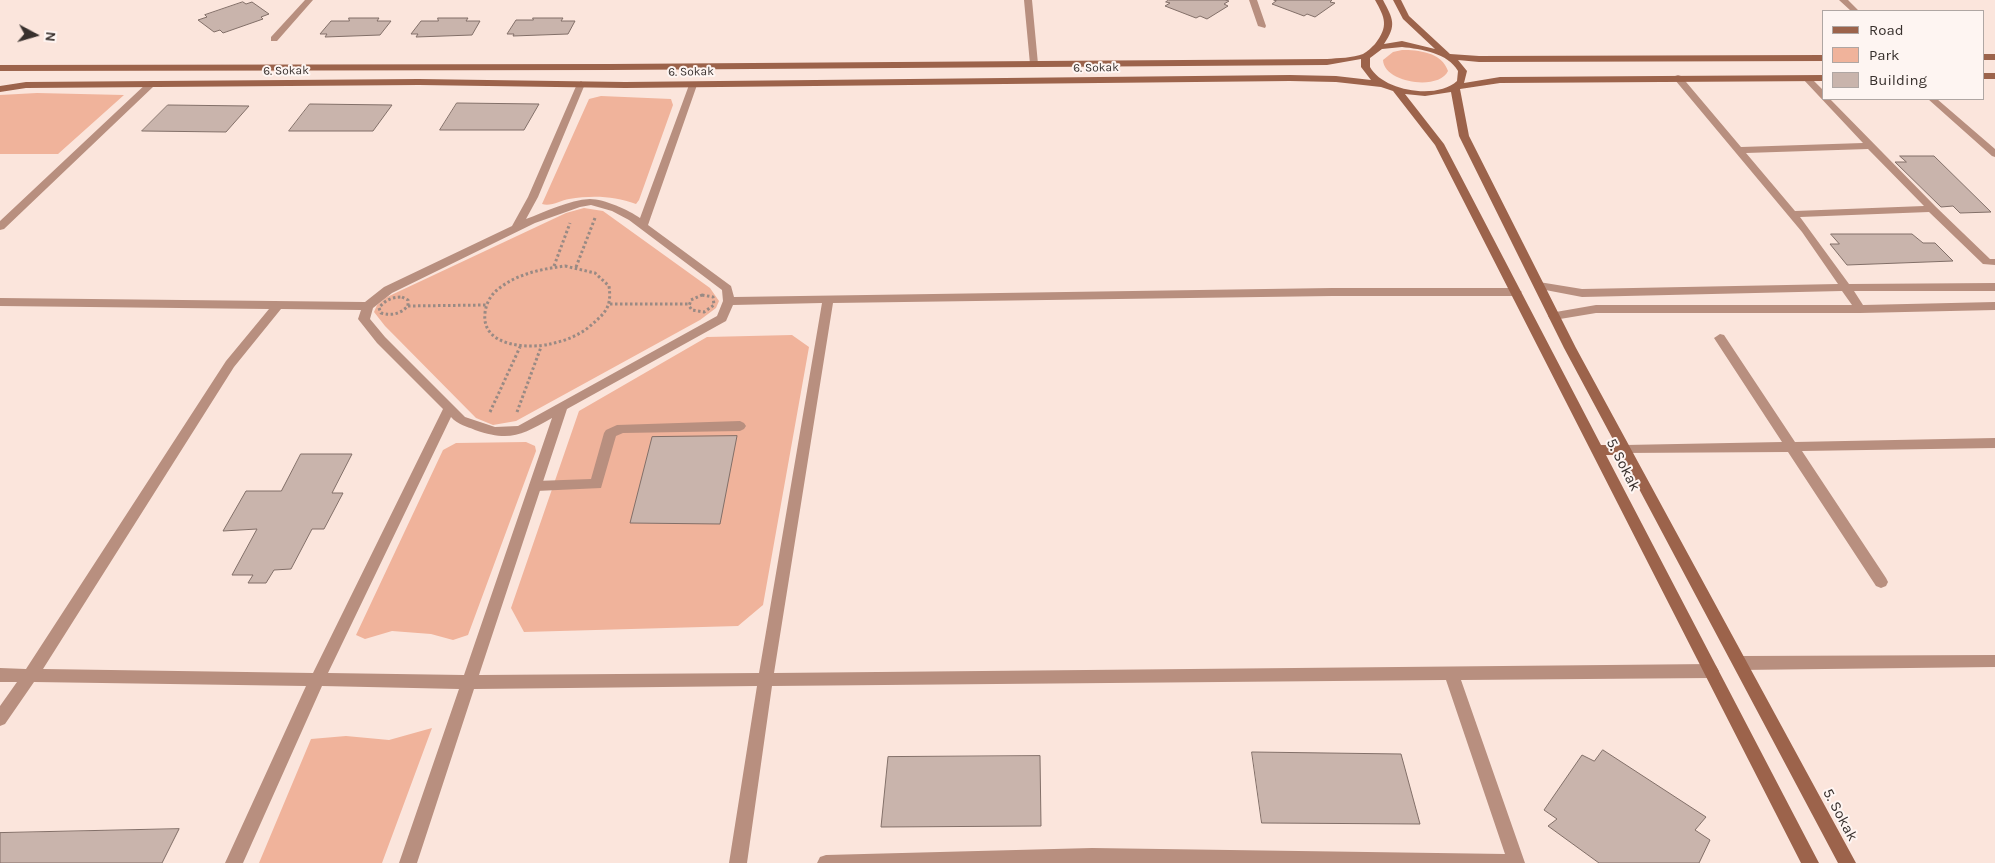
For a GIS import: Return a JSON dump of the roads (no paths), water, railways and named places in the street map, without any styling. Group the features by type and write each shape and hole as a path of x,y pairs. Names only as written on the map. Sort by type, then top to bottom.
{"street":[{"path":"274,39 309,0"},
{"path":"1028,0 1034,64"},
{"path":"1253,0 1262,26"},
{"path":"1379,0 1388,16 1389,32 1375,49 1366,56 1364,61 1365,69 1371,77 1396,90 1429,94 1444,92 1455,87 1500,80 1822,78"},
{"path":"1398,0 1406,17 1448,56"},
{"path":"1843,0 1854,10"},
{"path":"1375,49 1402,44 1434,50 1448,56 1479,59 1822,58"},
{"name":"6. Sokak","path":"0,68 609,67 1327,62 1366,56"},
{"name":"5. Sokak","path":"1448,56 1457,64 1462,72 1462,80 1455,87 1464,136 1554,316 1846,863"},
{"name":"6. Sokak","path":"0,89 26,86 151,84 419,82 693,84 1290,78 1336,79 1382,84"},
{"path":"1678,78 1806,230 1860,309"},
{"path":"1806,78 1822,95"},
{"path":"0,227 151,84"},
{"path":"517,227 533,197 582,84"},
{"path":"643,225 693,84"},
{"name":"5. Sokak","path":"1396,90 1439,144 1810,863"},
{"path":"1827,100 1932,209 1987,262 1995,262"},
{"path":"1933,100 1995,154"},
{"path":"1738,150 1870,146"},
{"path":"578,204 600,204 616,209 643,225 727,289 729,301 722,318 520,430 495,432 461,420 381,340 364,319 368,306 388,290 517,227 578,204"},
{"path":"1793,214 1932,209"},
{"path":"1539,286 1582,293 1995,287"},
{"path":"729,301 1332,292 1516,292"},
{"path":"738,863 765,680 828,300"},
{"path":"0,302 368,306"},
{"path":"0,719 230,364 277,306"},
{"path":"1554,316 1596,309 1860,309 1995,306"},
{"path":"1720,338 1881,582"},
{"path":"408,863 562,407"},
{"path":"234,863 317,680 450,409"},
{"path":"536,486 596,484 610,434 621,428 740,426"},
{"path":"1597,450 1995,443"},
{"path":"1740,664 1995,661"},
{"path":"0,675 470,682 1711,671"},
{"path":"826,863 1092,856 1516,863 1451,673"}]}
